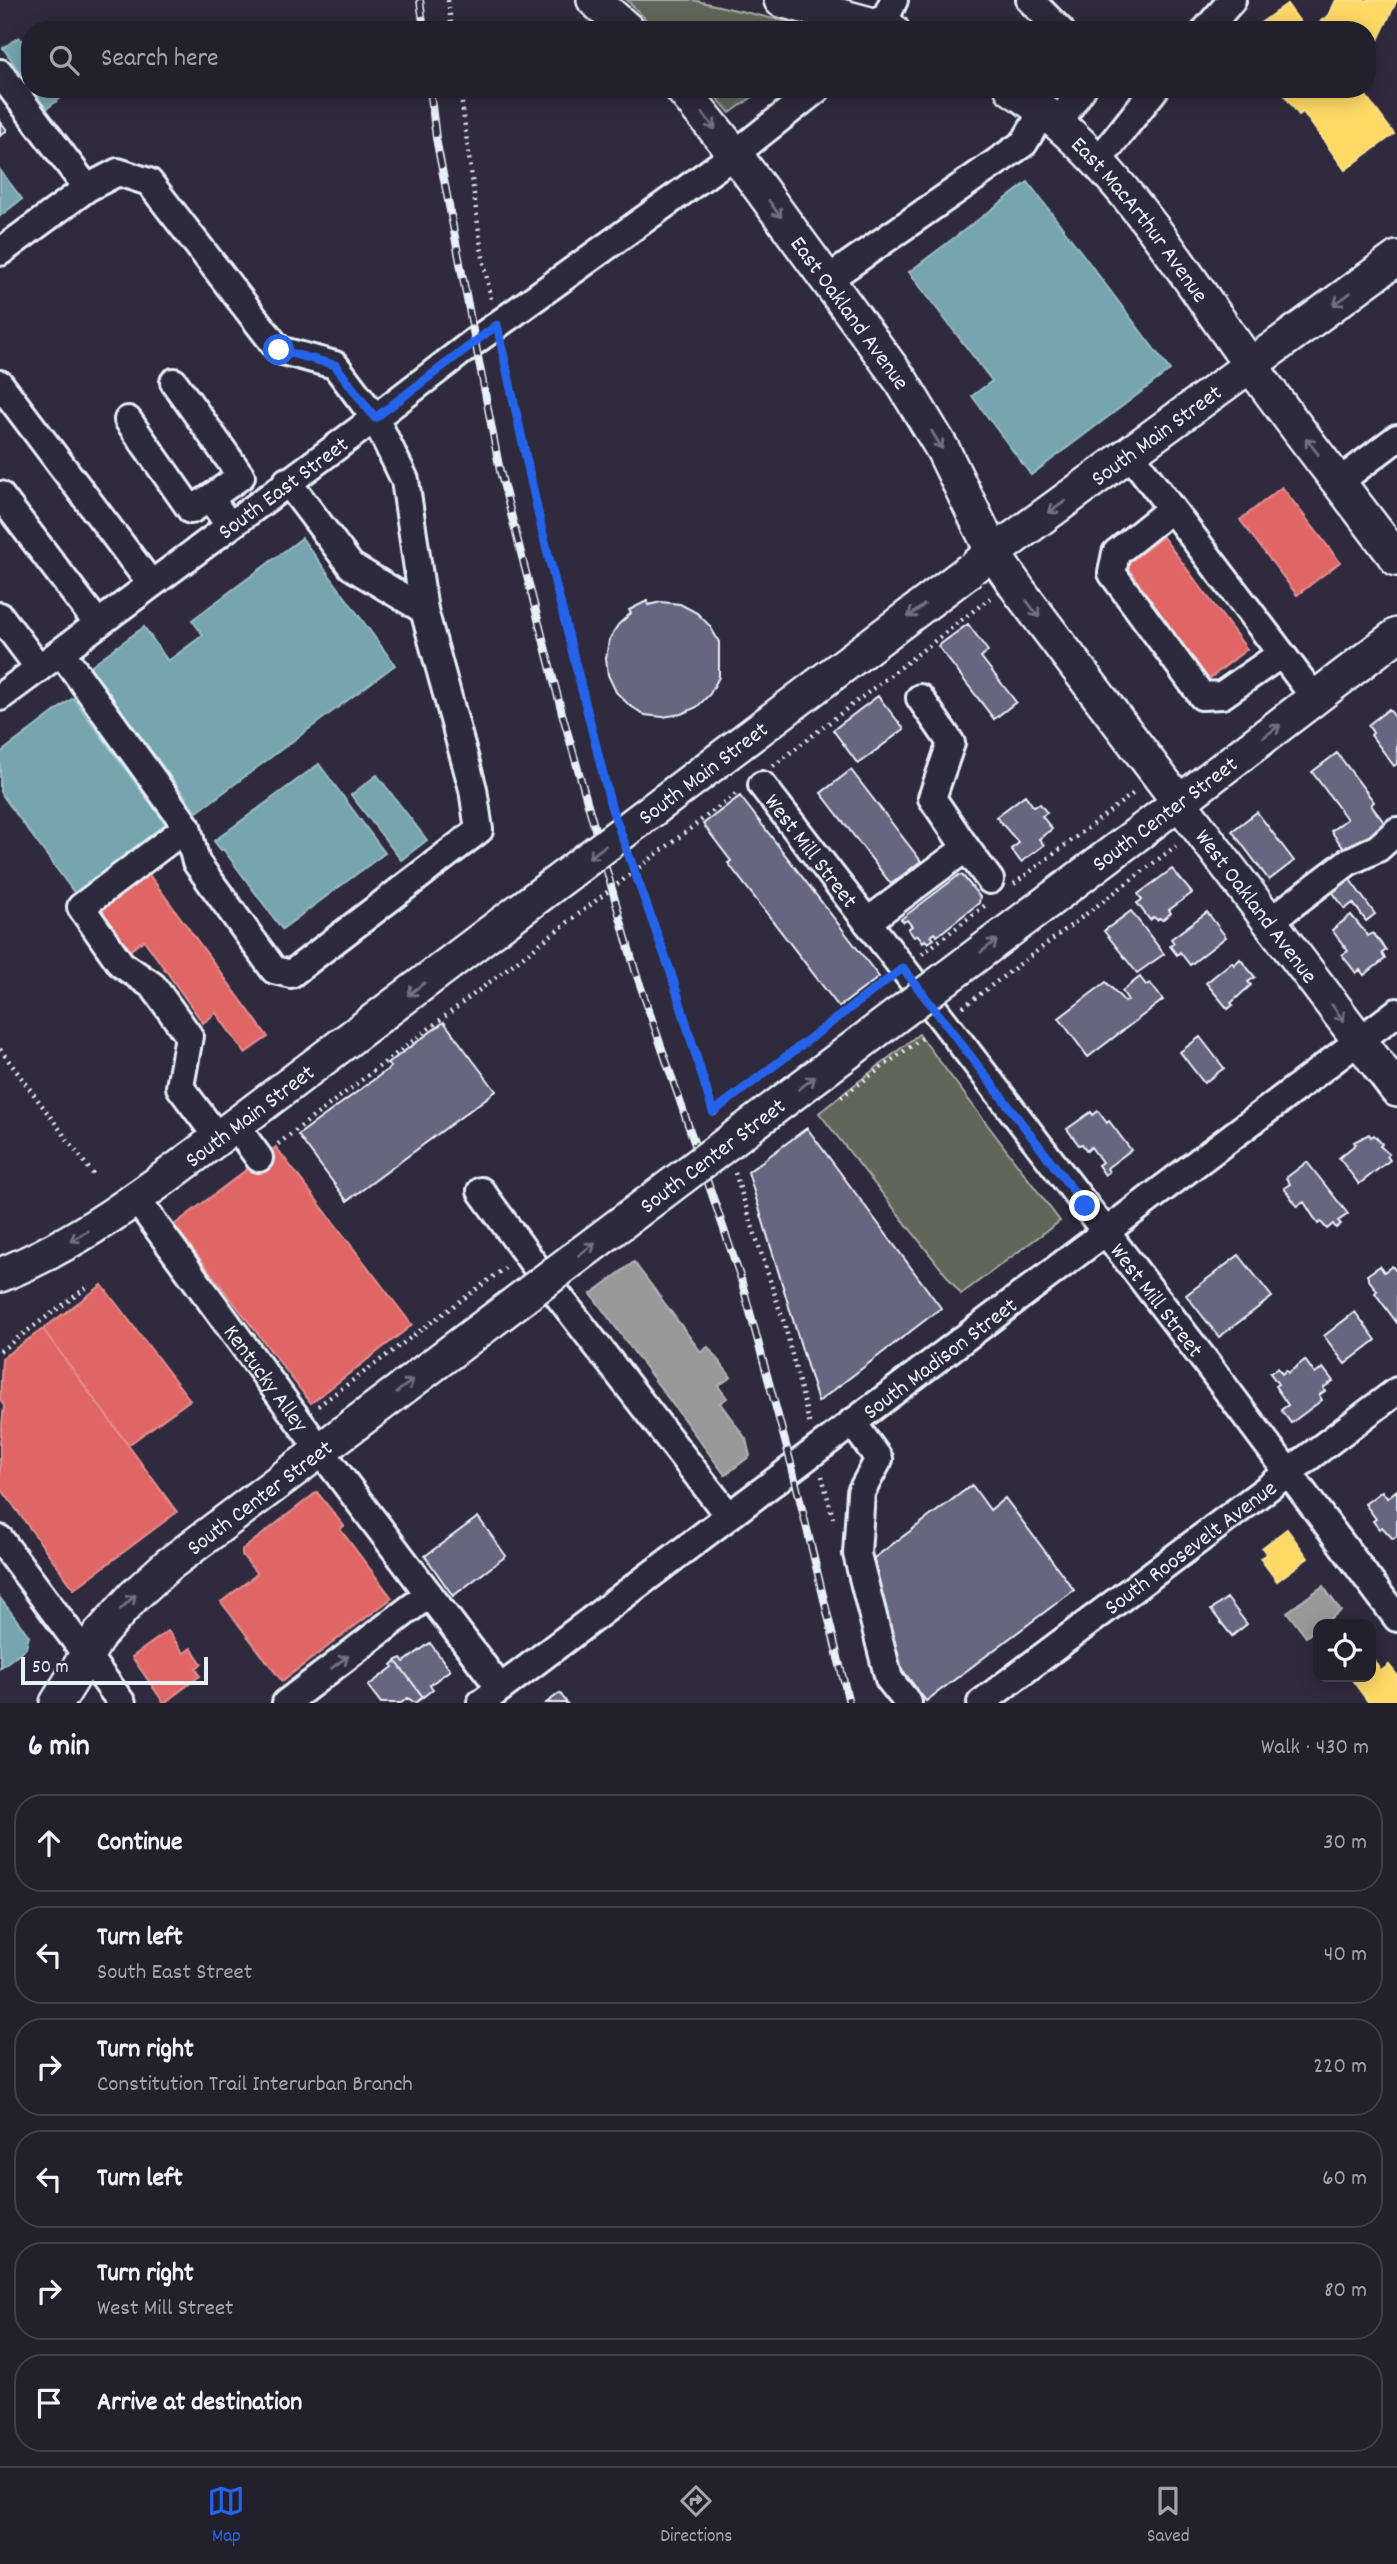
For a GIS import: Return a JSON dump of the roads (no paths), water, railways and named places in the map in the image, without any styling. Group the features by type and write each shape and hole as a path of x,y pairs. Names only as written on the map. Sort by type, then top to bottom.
{"main road":[{"path":"594,0 618,21"},
{"path":"781,0 887,21"},
{"name":"East Oakland Avenue","path":"689,98 735,153 902,382 943,450 985,570"},
{"name":"East MacArthur Avenue","path":"1025,98 1051,117 1098,161 1130,199 1251,366 1397,559"},
{"name":"South Main Street","path":"0,1275 32,1263 84,1235 137,1200 985,570 1130,454 1397,258"},
{"name":"West Oakland Avenue","path":"985,570 1179,802 1397,1090"},
{"name":"South Center Street","path":"57,1703 86,1655 116,1614 168,1565 1397,635"}],"street":[{"path":"1030,0 1051,21"},
{"path":"1214,21 1232,0"},
{"path":"0,73 87,188"},
{"name":"South East Street","path":"0,697 805,98"},
{"path":"827,280 1024,144 1072,98"},
{"path":"1098,161 1148,98"},
{"path":"0,252 87,188 118,173 149,182 279,350 335,365 375,418 405,480 425,610 472,789 479,830 291,974 274,970 196,862 187,827 61,652"},
{"path":"128,419 191,510 241,476 174,382"},
{"path":"0,384 151,584"},
{"path":"1339,482 1397,438"},
{"path":"1130,454 1315,698"},
{"path":"288,481 351,566 425,610"},
{"path":"0,495 98,624"},
{"path":"210,498 229,525"},
{"path":"1171,509 1116,553 1112,573 1202,696 1222,695 1281,654"},
{"path":"0,616 39,668"},
{"path":"920,698 951,743 932,798 996,890"},
{"name":"West Mill Street","path":"758,781 1105,1232 1397,1618"},
{"path":"187,827 81,907 121,964 153,986 189,1036 180,1087 236,1125 259,1158"},
{"path":"1269,922 1348,862 1378,848 1397,831"},
{"path":"867,922 966,848"},
{"name":"South Madison Street","path":"490,1696 1397,1012"},
{"path":"481,1191 728,1515"},
{"name":"Kentucky Alley","path":"137,1200 429,1594 490,1696"},
{"name":"South Roosevelt Avenue","path":"981,1703 1397,1391"},
{"path":"852,1422 878,1459 861,1492 857,1554 889,1679 908,1703"},
{"path":"0,1539 122,1703"},
{"path":"286,1703 429,1594"}],"railway":[{"path":"420,0 423,21"},
{"path":"431,98 436,138 500,471 562,713 635,970 741,1279 792,1467 849,1703"}]}
